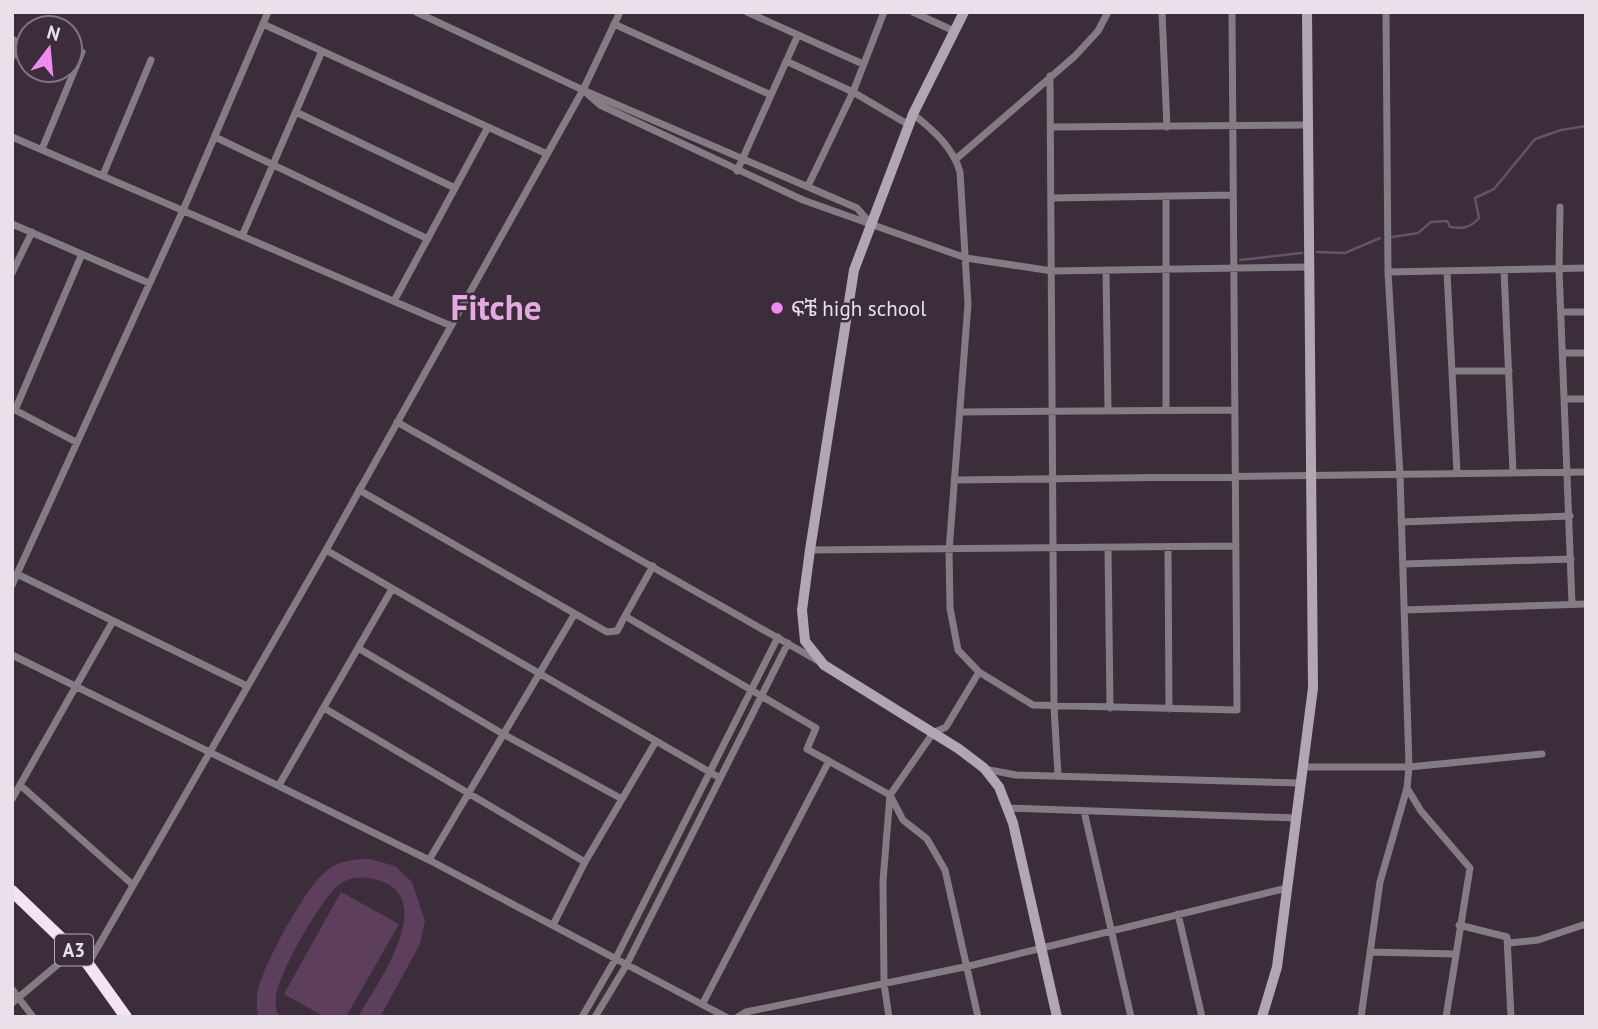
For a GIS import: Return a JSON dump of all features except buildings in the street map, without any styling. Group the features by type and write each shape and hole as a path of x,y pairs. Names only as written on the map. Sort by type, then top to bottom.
{"highway":[{"name":"A3","path":"12,891 88,964 127,1017"}],"street":[{"path":"12,585 184,208 268,12"},
{"path":"416,12 583,90 857,208 872,225"},
{"path":"88,964 326,550 449,325 583,90 620,12"},
{"path":"747,12 863,64"},
{"path":"808,186 853,92 884,12"},
{"path":"913,12 954,31"},
{"path":"824,664 804,641 802,610 841,336 854,270 909,125 964,12"},
{"path":"956,159 1090,39 1108,12"},
{"path":"1162,12 1167,127"},
{"path":"914,114 936,132 956,159 966,258 968,304 949,551 950,608 958,650 979,672 1033,705 1237,710 1233,478 1232,12"},
{"path":"1262,1017 1277,967 1313,688 1307,12"},
{"path":"1361,1017 1380,882 1407,788 1409,767 1400,475 1388,272 1386,12"},
{"path":"263,24 547,154"},
{"path":"614,24 771,95"},
{"path":"737,171 798,35"},
{"path":"12,39 19,43 12,57"},
{"path":"243,234 322,51"},
{"path":"103,175 151,60"},
{"path":"786,61 853,92 909,125"},
{"path":"1050,76 1054,707 1058,775"},
{"path":"42,149 69,84"},
{"path":"583,90 600,105 737,171 852,220 966,258 1052,271 1310,267"},
{"path":"296,111 455,188"},
{"path":"1052,127 1308,125"},
{"path":"394,301 488,127"},
{"path":"215,136 428,239"},
{"path":"12,137 184,208 449,325"},
{"path":"1052,198 1233,195"},
{"path":"1166,196 1167,410"},
{"path":"1560,207 1559,269 1565,353 1572,604"},
{"path":"12,224 149,283"},
{"path":"12,273 32,232"},
{"path":"76,442 15,410 82,254"},
{"path":"1388,272 1586,268"},
{"path":"1106,270 1108,410"},
{"path":"1504,270 1514,472"},
{"path":"1447,271 1457,473"},
{"path":"1563,312 1586,312"},
{"path":"1565,353 1586,353"},
{"path":"1452,371 1509,371"},
{"path":"1566,399 1586,399"},
{"path":"960,412 1233,410"},
{"path":"397,422 824,664 933,733 984,769 999,787 1007,808 1058,1017"},
{"path":"955,480 1054,481 1586,472"},
{"path":"359,490 607,632 617,631 653,566"},
{"path":"1401,522 1570,516"},
{"path":"810,550 949,551 1234,546"},
{"path":"1168,547 1169,709"},
{"path":"1108,548 1110,708"},
{"path":"326,550 655,743 720,778"},
{"path":"1403,564 1571,559"},
{"path":"17,574 247,686"},
{"path":"279,785 392,589"},
{"path":"1404,610 1586,604"},
{"path":"429,860 574,615"},
{"path":"625,616 816,728 807,749 890,795 903,820 927,839 945,870 969,966 978,1017"},
{"path":"12,799 113,621"},
{"path":"583,1015 616,958 778,637"},
{"path":"596,1015 627,964 788,643"},
{"path":"358,648 503,734 622,799"},
{"path":"12,655 429,860 726,1017"},
{"path":"889,1017 884,984 883,881 890,795 933,733 946,727 979,672"},
{"path":"324,708 585,862"},
{"path":"553,925 585,862 655,743"},
{"path":"1303,767 1409,767 1542,754"},
{"path":"703,1003 829,761"},
{"path":"984,769 1016,775 1301,783"},
{"path":"20,785 133,885"},
{"path":"1407,788 1421,811 1470,868 1454,954 1446,1017"},
{"path":"1007,808 1296,818"},
{"path":"1084,811 1131,1017"},
{"path":"738,1017 746,1012 969,966 1287,888"},
{"path":"1178,914 1202,1017"},
{"path":"1509,943 1538,940 1586,923"},
{"path":"1459,925 1501,933 1507,937 1507,982 1511,1017"},
{"path":"12,1003 75,950"},
{"path":"1370,952 1454,954"},
{"path":"12,989 33,1017"},
{"path":"583,1015 606,1017"}],"shaded area":[{"path":"370,859 395,866 412,882 425,921 420,944 380,1017 358,1017 397,946 403,925 404,907 397,892 381,881 360,878 345,881 332,891 302,937 284,971 276,996 279,1017 258,1017 257,996 262,978 277,944 309,890 334,866"},
{"path":"341,892 399,924 346,1017 325,1017 284,994"}],"waterway":[{"path":"1392,237 1418,233 1431,222 1447,221 1450,227 1455,228 1469,226 1479,218 1475,198 1494,189 1535,139 1561,130 1586,126"},
{"path":"1317,252 1345,253 1380,238"},
{"path":"1240,260 1302,253"}],"place":[{"name":"ፍቼ high school","path":"777,308"}],"district":[{"name":"Fitche","path":"496,307"}]}
